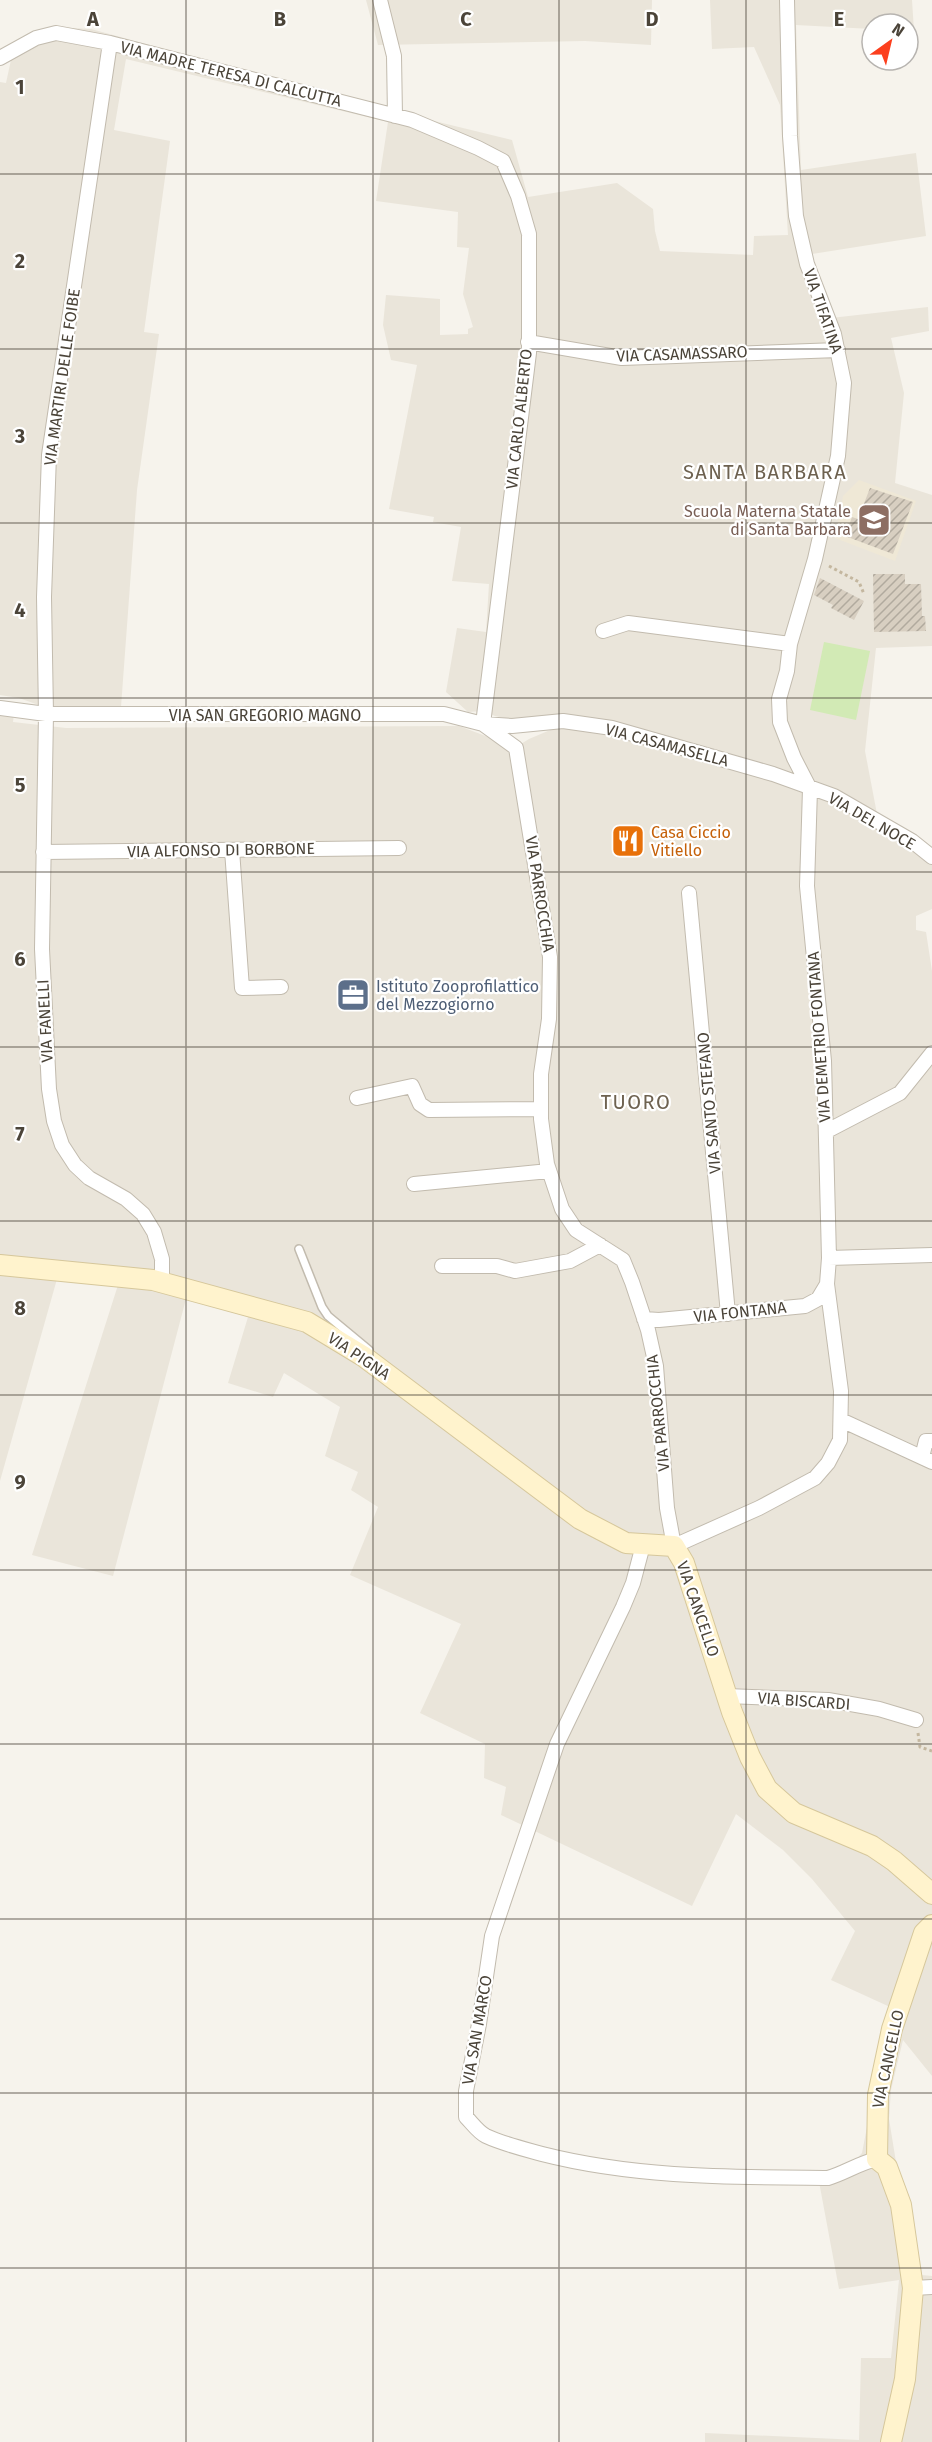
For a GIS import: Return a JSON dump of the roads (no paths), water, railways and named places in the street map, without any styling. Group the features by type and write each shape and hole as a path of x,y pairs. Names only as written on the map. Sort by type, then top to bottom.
{"street":[{"path":"380,0 394,56 395,116"},
{"name":"VIA TIFATINA","path":"787,0 790,136 796,216 807,264 838,350 844,383 838,456 815,559 790,644 787,671 779,699 780,722 794,758 810,789"},
{"name":"VIA MADRE TERESA DI CALCUTTA","path":"0,58 36,38 56,33 110,43 395,116"},
{"name":"VIA MARTIRI DELLE FOIBE","path":"46,714 44,597 49,455 110,43"},
{"name":"VIA CARLO ALBERTO","path":"395,116 412,120 503,161 518,196 529,234 529,353 483,724"},
{"name":"VIA CASAMASSARO","path":"528,342 622,358 838,350"},
{"path":"603,632 628,623 790,644"},
{"name":"VIA SAN GREGORIO MAGNO","path":"0,708 46,714 444,714 483,724"},
{"name":"VIA FANELLI","path":"46,714 42,949 49,1089 54,1121 62,1145 75,1165 89,1178 126,1199 143,1214 154,1232 162,1259 162,1282"},
{"name":"VIA CASAMASELLA","path":"483,724 512,726 563,722 612,728 772,774 810,789"},
{"name":"VIA PARROCCHIA","path":"483,724 516,748 550,957 549,1018 541,1074 541,1109 549,1171 562,1209 576,1230 623,1260 644,1319 656,1366 667,1508 674,1546"},
{"name":"VIA DEL NOCE","path":"810,789 834,796 912,842 932,857"},
{"name":"VIA DEMETRIO FONTANA","path":"674,1546 759,1508 815,1478 828,1463 840,1440 841,1391 826,1284 829,1258 824,1060 807,886 810,789"},
{"name":"VIA ALFONSO DI BORBONE","path":"43,852 399,848"},
{"path":"232,850 242,988 281,987"},
{"name":"VIA SANTO STEFANO","path":"689,893 728,1314"},
{"path":"826,1131 900,1093 932,1053"},
{"path":"357,1098 412,1086 420,1104 429,1110 541,1109"},
{"path":"414,1184 549,1171"},
{"path":"442,1266 497,1266 515,1271 570,1261 600,1245"},
{"path":"829,1258 932,1255"},
{"name":"VIA PIGNA","path":"0,1264 162,1282 307,1322 363,1356 580,1519 626,1543 674,1546"},
{"name":"VIA FONTANA","path":"644,1319 659,1320 805,1306 818,1299 826,1284"},
{"path":"841,1420 927,1460 926,1441 932,1441"},
{"name":"VIA SAN MARCO","path":"643,1545 633,1583 623,1608 557,1744 492,1936 466,2091 466,2118 483,2135 512,2145 569,2161 637,2172 693,2177 828,2178 846,2173 865,2162 877,2159"},
{"name":"VIA CANCELLO","path":"674,1546 684,1563 727,1696 750,1757 767,1789 794,1814 872,1846 894,1861 932,1894"},
{"name":"VIA BISCARDI","path":"727,1696 828,1700 879,1709 916,1720"},
{"name":"VIA CANCELLO","path":"877,2159 878,2095 892,2029 924,1933 932,1925"},
{"path":"877,2159 887,2167 902,2205 923,2287 891,2442"}],"lane":[{"path":"299,1249 322,1307 328,1316 420,1389 447,1419"}],"place":[{"name":"Scuola Materna Statale di Santa Barbara","path":"874,520"},
{"name":"Casa Ciccio Vitiello","path":"628,841"},
{"name":"Istituto Zooprofilattico del Mezzogiorno","path":"353,995"}],"district":[{"name":"SANTA BARBARA","path":"765,472"},
{"name":"TUORO","path":"636,1102"}]}
